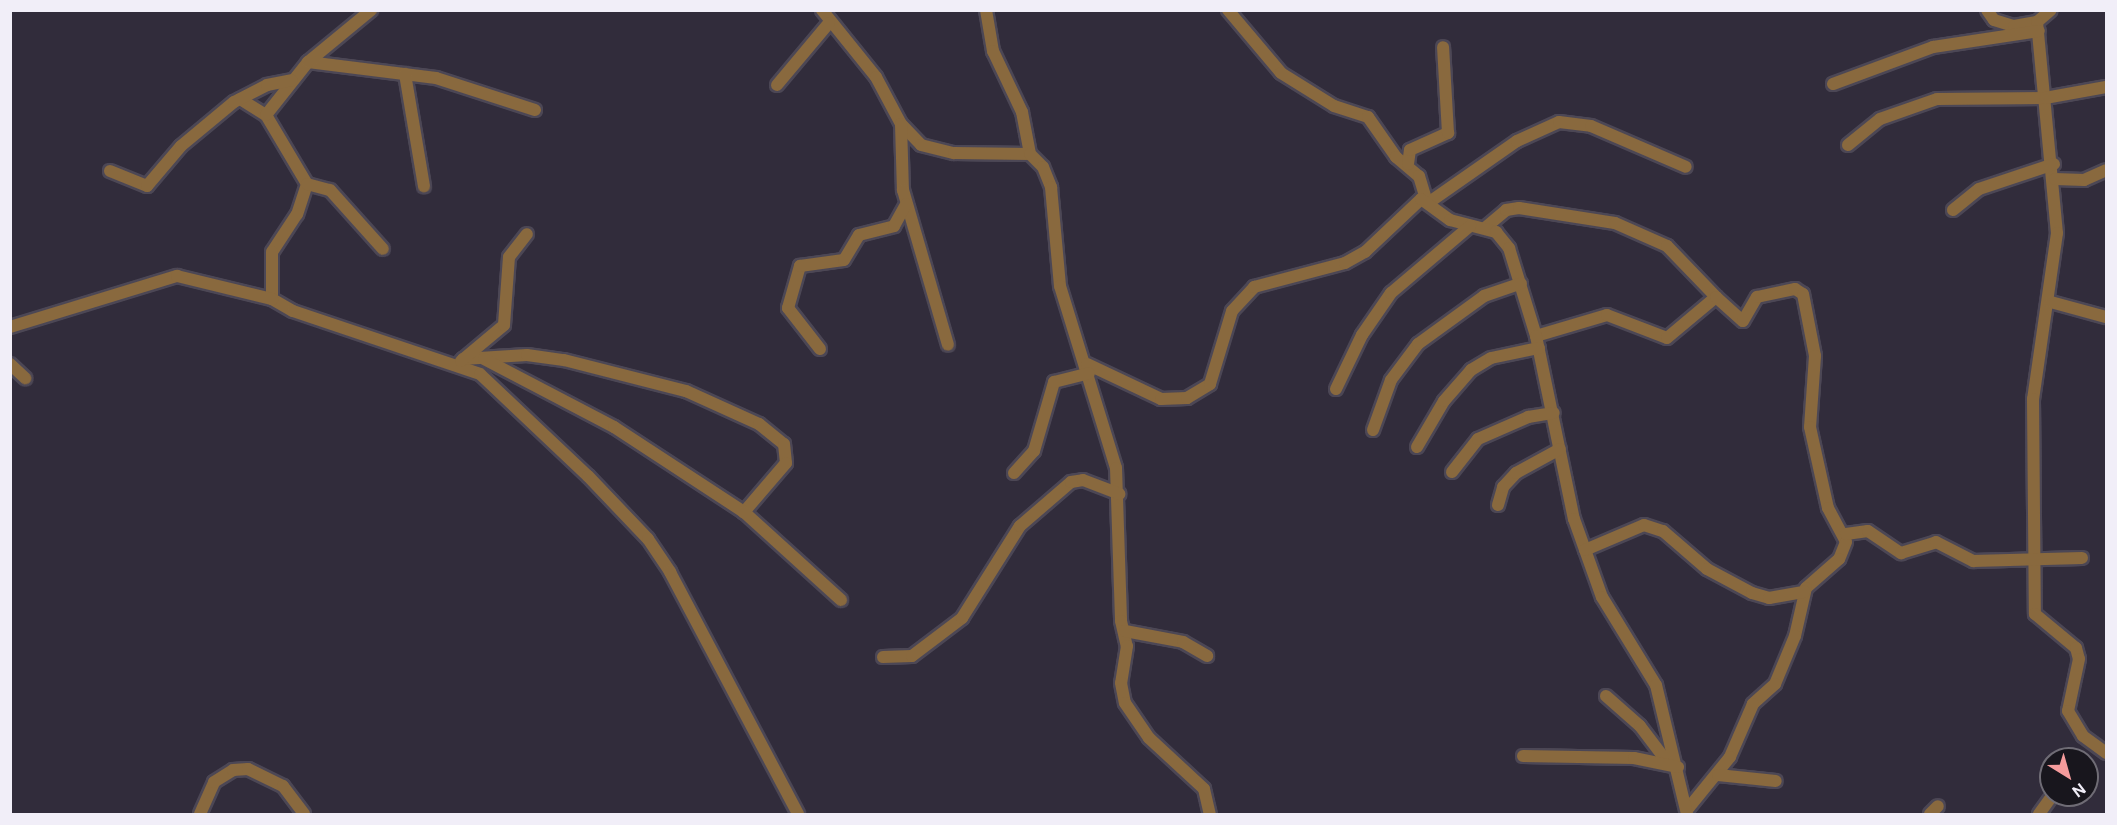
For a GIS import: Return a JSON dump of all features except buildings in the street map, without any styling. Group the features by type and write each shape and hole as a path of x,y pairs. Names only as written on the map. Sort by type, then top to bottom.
{"street":[{"path":"266,115 291,80 308,62 371,10"},
{"path":"822,10 829,23 876,77 901,124 931,150 1030,154"},
{"path":"986,10 993,51 1022,112 1030,154 1043,167 1051,187 1060,286 1088,369 1119,494 1125,631 1125,703 1149,738 1204,789 1209,814"},
{"path":"1228,10 1281,73 1334,106 1368,117 1396,157 1408,164 1424,183 1429,200 1450,220 1470,226 1486,227 1509,248 1537,342 1585,550 1602,597 1656,684 1673,765 1687,812"},
{"path":"1987,10 2006,25 2038,26"},
{"path":"1833,84 1933,47 2038,26 2051,10"},
{"path":"777,85 829,23"},
{"path":"2038,26 2055,179 2051,302 2033,399 2035,614 2069,640 2079,659 2068,711 2083,736 2106,753"},
{"path":"1408,164 1410,150 1448,133 1443,47"},
{"path":"308,62 405,74 535,110"},
{"path":"405,74 424,186"},
{"path":"110,171 147,186 181,146 240,99 291,80"},
{"path":"1848,145 1909,106 1936,99 2045,98 2106,87"},
{"path":"240,99 266,115 307,184 330,190 383,249"},
{"path":"1014,472 1034,451 1054,382 1088,369 1161,399 1200,392 1213,376 1232,311 1244,294 1280,277 1345,263 1429,200 1516,141 1559,122 1591,126 1686,167"},
{"path":"901,124 899,159 906,204 948,345"},
{"path":"1953,210 1979,189 2054,164"},
{"path":"2055,179 2084,180 2106,170"},
{"path":"272,299 272,252 297,214 307,184"},
{"path":"820,349 788,308 800,266 844,260 859,235 894,226 906,204"},
{"path":"1486,227 1506,210 1519,208 1615,223 1667,246 1716,297 1743,321 1757,297 1803,292 1815,356 1810,427 1828,508 1846,534 1841,557 1813,578 1804,592 1780,674 1743,720 1718,775 1687,812"},
{"path":"1336,389 1362,335 1391,293 1470,226"},
{"path":"460,363 504,325 509,257 527,234"},
{"path":"10,327 177,276 272,299 293,312 460,363 496,387 648,539 696,620 798,814"},
{"path":"1373,430 1391,380 1418,344 1484,296 1521,283"},
{"path":"1417,447 1444,401 1471,370 1491,358 1607,315 1667,338 1716,297"},
{"path":"2051,302 2106,317"},
{"path":"460,363 527,355 564,360 686,391 770,431 784,444 786,463 744,512"},
{"path":"484,359 614,426 744,512 841,600"},
{"path":"10,364 25,378"},
{"path":"1452,472 1478,439 1528,417 1554,412"},
{"path":"1498,506 1503,487 1516,473 1560,449"},
{"path":"883,657 912,656 962,618 1020,526 1071,482 1083,480 1119,494"},
{"path":"1585,550 1644,525 1663,531 1707,568 1752,593 1769,598 1804,592"},
{"path":"1846,534 1868,531 1901,553 1936,542 1973,561 2036,556 2082,558"},
{"path":"1125,631 1183,642 1207,657"},
{"path":"1606,696 1640,726 1673,765"},
{"path":"1523,756 1673,765"},
{"path":"200,814 214,783 233,770 248,768 283,786 304,814"},
{"path":"1718,775 1776,781"}]}
